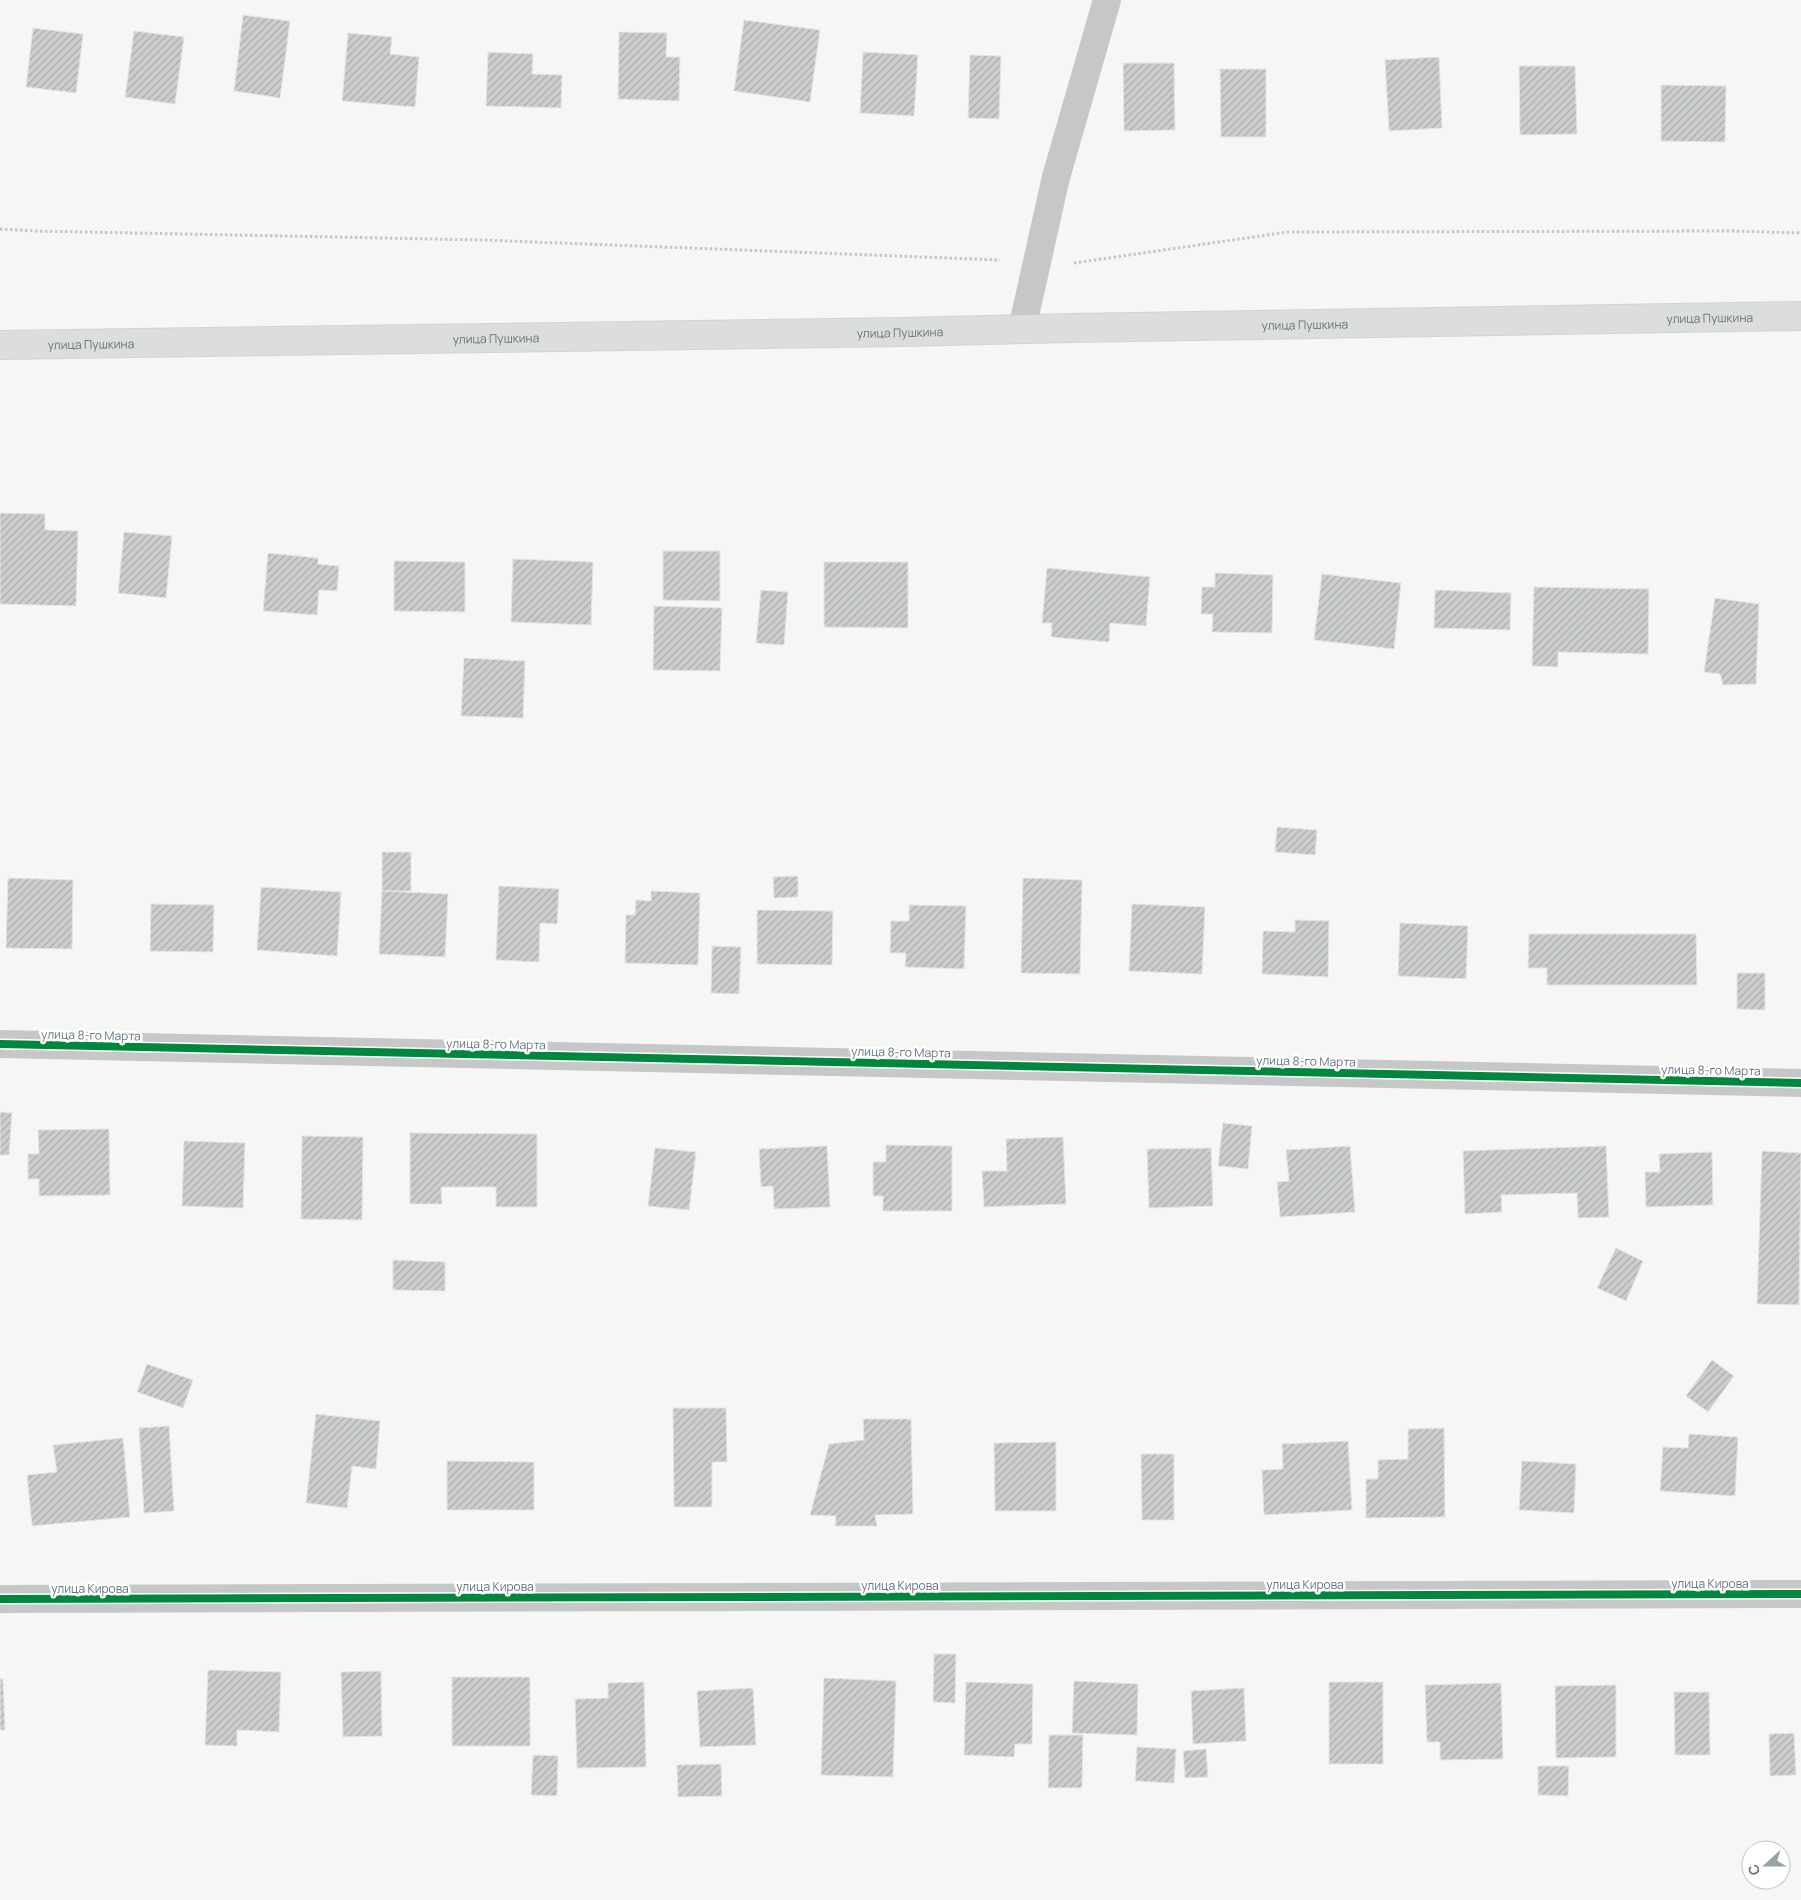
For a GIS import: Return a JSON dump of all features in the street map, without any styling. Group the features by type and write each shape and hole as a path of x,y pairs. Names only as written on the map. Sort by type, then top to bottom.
{"main road":[{"name":"улица Пушкина","path":"0,345 1801,316"}],"street":[{"path":"1022,329 1056,177 1107,0"},
{"name":"улица 8-го Марта","path":"0,1044 1801,1083"},
{"name":"улица Кирова","path":"0,1599 1801,1594"}],"path":[{"path":"0,229 483,240 1073,263 1288,232 1734,231 1801,233"}],"building":[{"path":"243,15 290,21 280,98 234,91"},
{"path":"744,20 820,30 810,102 734,91"},
{"path":"33,28 83,34 76,93 26,87"},
{"path":"134,31 184,37 175,104 125,97"},
{"path":"619,32 667,33 666,57 680,57 679,101 618,99"},
{"path":"348,33 392,37 390,54 419,57 415,107 342,101"},
{"path":"488,52 533,54 532,74 562,75 561,108 486,106"},
{"path":"863,52 918,55 914,116 860,113"},
{"path":"970,55 1001,56 999,119 968,118"},
{"path":"1439,57 1442,128 1389,131 1385,60"},
{"path":"1123,63 1174,63 1175,130 1124,131"},
{"path":"1519,66 1575,66 1577,134 1520,135"},
{"path":"1220,69 1266,69 1266,137 1221,137"},
{"path":"1661,85 1726,86 1725,142 1661,141"},
{"path":"0,513 45,514 45,530 78,531 76,606 0,604"},
{"path":"124,532 172,536 166,598 118,593"},
{"path":"663,551 720,551 720,601 663,600"},
{"path":"268,553 318,558 318,564 339,566 337,591 319,590 317,615 263,611"},
{"path":"513,559 593,562 591,625 511,622"},
{"path":"394,561 465,562 465,612 394,611"},
{"path":"824,562 908,562 908,628 824,627"},
{"path":"1047,568 1150,577 1146,626 1110,623 1109,642 1051,637 1052,623 1042,623"},
{"path":"1215,573 1273,575 1272,633 1212,632 1213,614 1201,614 1202,587 1215,587"},
{"path":"1322,574 1401,583 1394,649 1314,640"},
{"path":"1534,587 1649,589 1648,654 1558,652 1558,667 1532,666"},
{"path":"761,590 788,592 784,645 756,643"},
{"path":"1435,590 1511,593 1510,630 1434,628"},
{"path":"1715,598 1759,604 1756,684 1723,685 1720,674 1704,672"},
{"path":"654,606 722,608 720,671 653,670"},
{"path":"464,658 525,661 523,718 461,716"},
{"path":"1277,827 1317,830 1315,855 1275,852"},
{"path":"382,852 411,852 411,891 382,891"},
{"path":"798,876 798,897 774,898 773,877"},
{"path":"8,878 73,880 72,949 6,948"},
{"path":"1023,878 1082,880 1080,974 1021,973"},
{"path":"499,886 559,889 557,924 540,923 539,962 496,960"},
{"path":"261,887 341,892 337,956 257,950"},
{"path":"382,891 448,894 445,957 379,954"},
{"path":"651,891 700,893 698,965 625,963 626,915 635,915 636,900 651,901"},
{"path":"151,904 214,905 213,952 150,951"},
{"path":"1132,904 1205,907 1202,974 1129,971"},
{"path":"909,905 966,906 964,969 905,967 906,953 890,953 891,921 909,921"},
{"path":"757,910 833,911 832,965 757,964"},
{"path":"1295,920 1329,921 1328,977 1262,974 1263,931 1295,932"},
{"path":"1400,923 1468,926 1466,979 1398,976"},
{"path":"1529,934 1696,934 1697,985 1547,985 1547,968 1528,968"},
{"path":"712,946 741,947 739,994 711,993"},
{"path":"1737,973 1765,973 1765,1010 1737,1009"},
{"path":"0,1112 12,1113 9,1155 0,1155"},
{"path":"1223,1123 1252,1126 1248,1169 1218,1166"},
{"path":"109,1129 110,1195 39,1196 39,1179 28,1179 28,1154 39,1154 38,1130"},
{"path":"410,1133 537,1134 537,1207 496,1207 496,1187 441,1187 442,1204 410,1204"},
{"path":"302,1136 363,1137 362,1220 301,1219"},
{"path":"1063,1137 1066,1204 984,1207 982,1171 1007,1171 1006,1139"},
{"path":"184,1141 245,1143 243,1208 182,1206"},
{"path":"886,1145 952,1146 952,1211 883,1211 883,1196 873,1196 873,1162 886,1162"},
{"path":"827,1146 830,1207 774,1209 773,1186 761,1187 759,1149"},
{"path":"1350,1146 1355,1212 1280,1217 1277,1182 1289,1181 1286,1150"},
{"path":"1606,1146 1609,1217 1578,1218 1577,1193 1501,1195 1502,1212 1465,1214 1463,1151"},
{"path":"655,1148 696,1152 689,1210 648,1206"},
{"path":"1211,1148 1213,1206 1149,1208 1147,1149"},
{"path":"1762,1151 1801,1153 1799,1305 1757,1304"},
{"path":"1712,1152 1713,1205 1646,1207 1645,1172 1660,1172 1659,1154"},
{"path":"1616,1248 1643,1261 1626,1301 1597,1288"},
{"path":"393,1260 445,1262 445,1291 393,1290"},
{"path":"1712,1360 1734,1376 1708,1412 1686,1396"},
{"path":"147,1364 193,1380 183,1408 137,1392"},
{"path":"673,1408 726,1408 727,1462 712,1462 712,1507 674,1507"},
{"path":"316,1414 380,1421 376,1469 352,1466 347,1508 306,1503"},
{"path":"863,1419 911,1419 913,1514 875,1515 877,1526 835,1526 836,1516 810,1515 829,1444 864,1440"},
{"path":"169,1426 174,1511 144,1513 139,1428"},
{"path":"1444,1428 1445,1517 1366,1518 1366,1479 1378,1479 1378,1460 1408,1459 1408,1429"},
{"path":"1689,1434 1738,1437 1735,1496 1660,1491 1663,1447 1688,1448"},
{"path":"123,1438 130,1517 32,1526 27,1475 57,1472 53,1445"},
{"path":"1348,1441 1352,1510 1264,1515 1262,1470 1283,1469 1282,1444"},
{"path":"1056,1442 1056,1511 995,1511 994,1443"},
{"path":"1141,1454 1174,1454 1174,1520 1142,1520"},
{"path":"447,1461 534,1462 534,1510 447,1510"},
{"path":"1522,1461 1576,1464 1574,1513 1519,1510"},
{"path":"934,1654 956,1654 955,1703 933,1702"},
{"path":"208,1670 281,1672 279,1732 237,1730 237,1746 205,1745"},
{"path":"381,1671 382,1736 343,1737 341,1672"},
{"path":"452,1677 530,1677 530,1746 452,1746"},
{"path":"824,1678 896,1681 893,1777 821,1775"},
{"path":"0,1679 3,1679 5,1730 0,1730"},
{"path":"1074,1681 1138,1684 1137,1735 1072,1733"},
{"path":"644,1682 646,1767 577,1768 575,1699 608,1698 608,1683"},
{"path":"966,1682 1033,1684 1032,1744 1015,1744 1014,1757 964,1755"},
{"path":"1329,1682 1383,1682 1383,1764 1329,1764"},
{"path":"1501,1683 1503,1759 1440,1760 1440,1742 1427,1742 1425,1685"},
{"path":"1616,1685 1616,1757 1556,1758 1555,1686"},
{"path":"753,1688 756,1745 700,1747 697,1691"},
{"path":"1244,1688 1246,1741 1193,1744 1191,1691"},
{"path":"1674,1692 1709,1692 1710,1755 1675,1755"},
{"path":"1794,1733 1796,1775 1770,1776 1769,1734"},
{"path":"1049,1735 1083,1735 1082,1788 1048,1788"},
{"path":"1137,1747 1176,1749 1174,1783 1135,1781"},
{"path":"1206,1749 1208,1777 1185,1778 1183,1751"},
{"path":"533,1755 558,1756 557,1796 531,1795"},
{"path":"721,1764 722,1796 678,1797 677,1765"},
{"path":"1538,1766 1569,1766 1568,1796 1538,1795"}],"cycle path":[{"path":"0,1044 1801,1083"},
{"path":"0,1599 1801,1594"}]}
